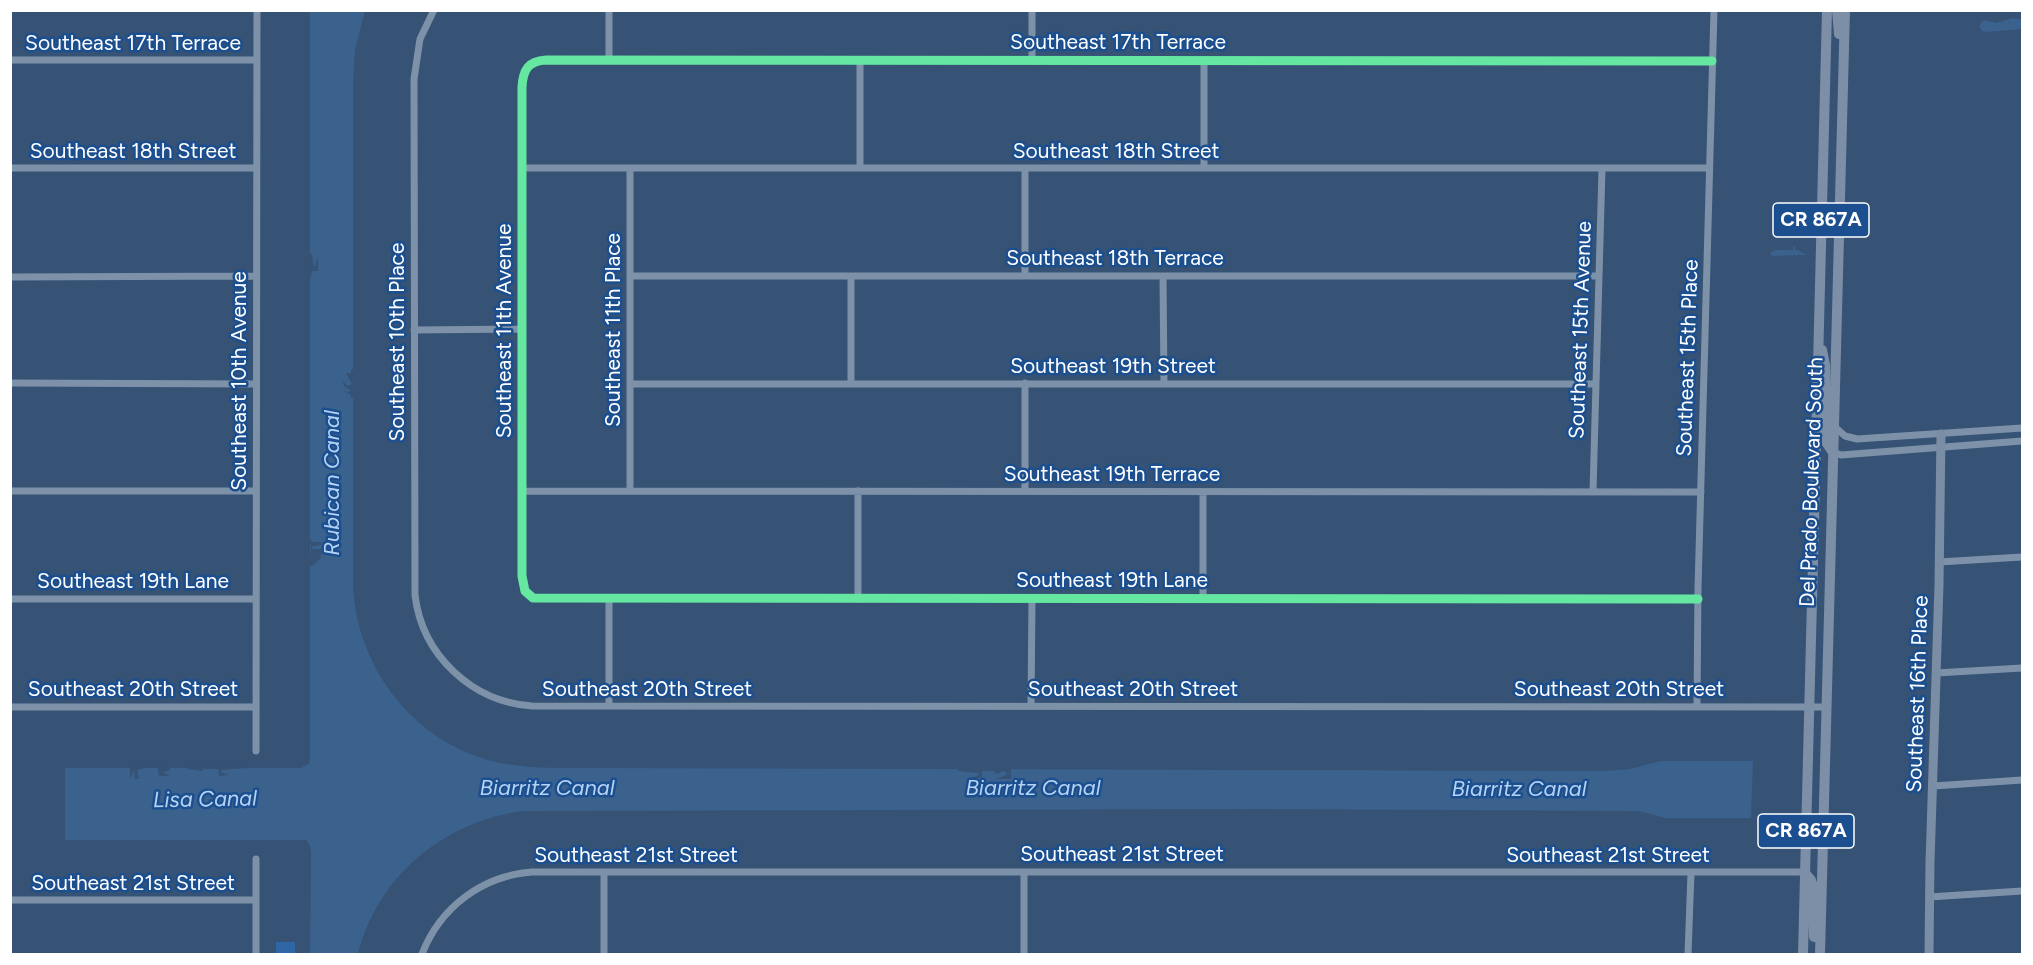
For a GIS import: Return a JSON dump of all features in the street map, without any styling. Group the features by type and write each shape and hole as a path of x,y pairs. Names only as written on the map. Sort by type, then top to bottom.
{"main road":[{"name":"Del Prado Boulevard South","path":"1803,954 1827,10"},
{"path":"1837,10 1843,55"},
{"name":"Del Prado Boulevard South","path":"1819,954 1845,10"},
{"path":"1818,335 1825,365 1825,436 1833,452"},
{"path":"1804,872 1811,880 1813,887 1814,934 1819,954"}],"street":[{"name":"Southeast 10th Avenue","path":"256,10 256,751"},
{"name":"Southeast 10th Place","path":"434,10 420,39 415,69 415,595 426,633 437,653 450,669"},
{"path":"609,10 609,60"},
{"path":"1032,10 1032,61"},
{"name":"Southeast 15th Place","path":"1697,706 1714,10"},
{"name":"Southeast 17th Terrace","path":"10,60 256,60"},
{"name":"Southeast 17th Terrace","path":"526,67 540,60 1712,61"},
{"path":"860,61 860,168"},
{"path":"1204,61 1204,168"},
{"name":"Southeast 11th Avenue","path":"526,67 522,80 522,329 523,580 527,594"},
{"name":"Southeast 18th Street","path":"10,168 256,168"},
{"name":"Southeast 18th Street","path":"523,168 1709,168"},
{"name":"Southeast 11th Place","path":"630,168 630,491"},
{"path":"1025,168 1025,276"},
{"name":"Southeast 15th Avenue","path":"1593,491 1602,169"},
{"path":"10,277 256,276"},
{"name":"Southeast 18th Terrace","path":"631,276 1598,276"},
{"path":"851,276 851,383"},
{"path":"1163,276 1164,384"},
{"path":"414,330 522,329"},
{"path":"10,383 256,384"},
{"path":"1025,383 1025,491"},
{"name":"Southeast 19th Street","path":"631,384 1596,384"},
{"path":"1833,423 1837,431 1857,439 2022,428"},
{"name":"Southeast 16th Place","path":"1929,954 1941,434"},
{"path":"1833,452 1841,455 2022,441"},
{"path":"10,491 256,491"},
{"name":"Southeast 19th Terrace","path":"523,491 1701,492"},
{"path":"858,491 858,599"},
{"path":"1203,492 1203,598"},
{"path":"1939,562 2022,556"},
{"name":"Southeast 19th Lane","path":"527,594 533,598 544,599 1698,599"},
{"name":"Southeast 19th Lane","path":"10,599 256,599"},
{"path":"609,599 609,706"},
{"path":"1031,706 1032,599"},
{"name":"Southeast 20th Street","path":"450,669 478,690 516,705 532,706 1826,707"},
{"path":"1936,673 2022,669"},
{"name":"Southeast 20th Street","path":"10,707 256,707"},
{"path":"1933,786 2022,780"},
{"path":"256,859 256,954"},
{"name":"Southeast 21st Street","path":"422,954 436,926 450,909 477,889 511,875 532,872 1804,872"},
{"path":"604,872 604,954"},
{"path":"1024,872 1024,954"},
{"path":"1688,954 1691,873"},
{"path":"1929,897 2022,891"},
{"name":"Southeast 21st Street","path":"10,900 256,900"}],"shaded area":[{"path":"276,942 295,942 295,954 276,954"}],"water":[{"path":"310,10 365,11 355,50 353,85 353,588 357,617 365,645 394,695 413,717 435,735 460,750 500,763 563,768 1604,771 1630,769 1661,761 1753,761 1751,818 1665,818 1639,811 1262,809 523,811 494,817 466,827 418,857 398,877 381,900 358,954 310,954 311,854 306,840 65,840 65,768 301,768 310,763"},
{"path":"2012,18 2022,19 2022,29 1986,32 1982,31 1979,26 1983,20 1997,23"},
{"path":"1775,250 1797,250 1807,255 1772,256 1770,253"}],"pier":[{"path":"308,253 311,253 314,268 318,257 318,271 312,271 310,280 307,278"},
{"path":"351,369 356,370 356,398 351,398 351,395 342,390 351,391 344,386 342,380 348,386 352,384 346,373 351,373"},
{"path":"308,539 312,542 321,542 321,545 312,546 312,549 321,549 321,558 312,566 308,566 311,547"},
{"path":"126,765 168,766 171,770 163,772 170,776 159,776 158,768 144,768 137,770 139,779 135,779 134,770 130,779 130,768 126,768"},
{"path":"247,765 247,768 222,770 220,772 229,775 219,776 218,769 203,769 202,771 187,769 187,766"},
{"path":"963,766 970,766 971,769 996,769 997,766 1004,766 1004,769 1011,769 1011,779 996,779 1006,775 1004,771 996,774 994,771 982,771 982,778 970,778 978,776 979,773 958,771 958,769 963,769"}],"cycle path":[{"path":"1698,599 533,598 525,591 522,576 522,87 525,71 531,64 546,60 1712,61"}],"water label":[{"name":"Rubican Canal","path":"333,483"},
{"name":"Biarritz Canal","path":"547,789"},
{"name":"Biarritz Canal","path":"1033,789"},
{"name":"Biarritz Canal","path":"1519,790"},
{"name":"Lisa Canal","path":"205,800"}]}
